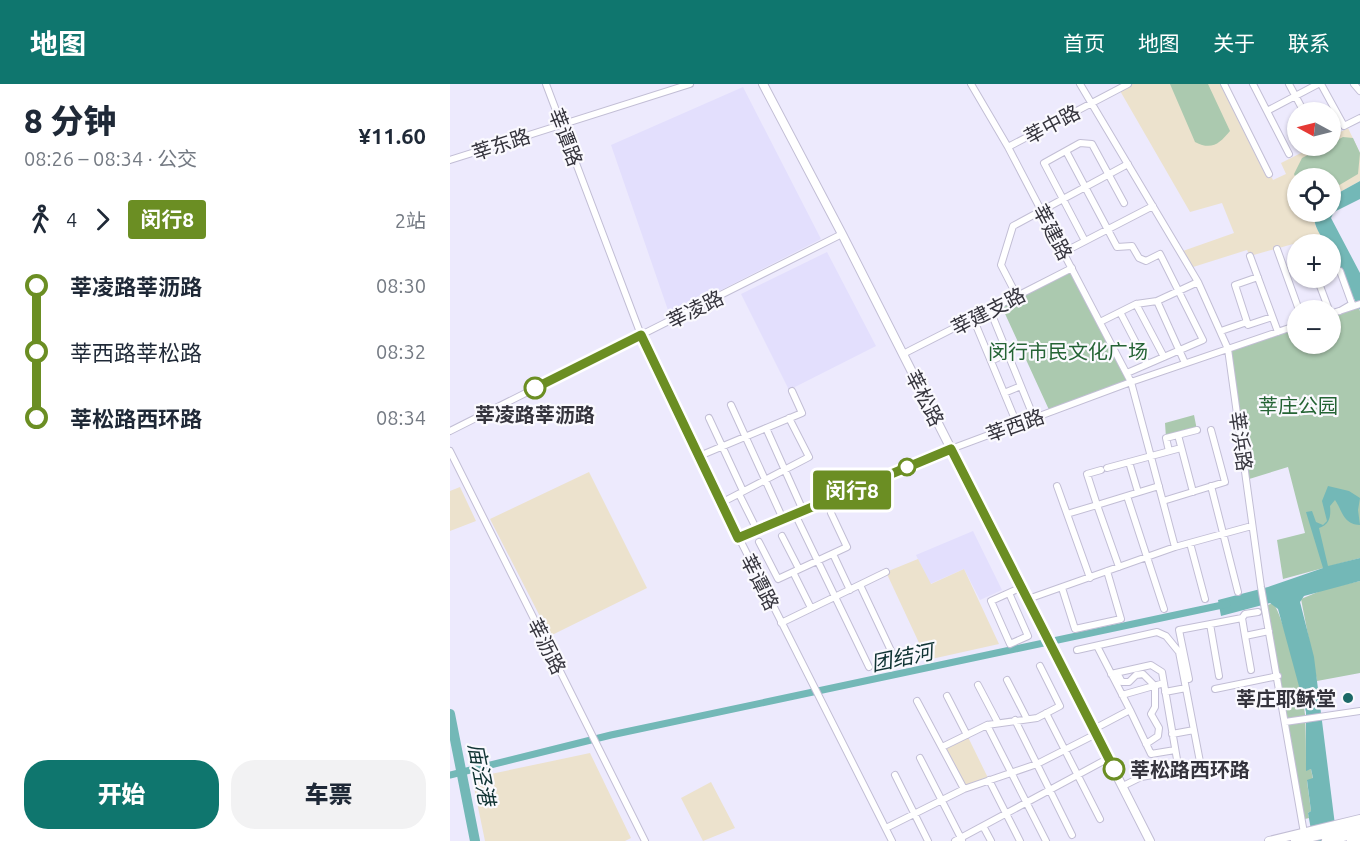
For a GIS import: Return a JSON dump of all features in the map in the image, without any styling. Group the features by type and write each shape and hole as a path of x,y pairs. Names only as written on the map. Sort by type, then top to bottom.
{"main road":[{"name":"莘松路","path":"763,84 842,234 1150,841"},
{"path":"1295,841 1351,832 1360,819"},
{"path":"1326,841 1351,832 1360,826"},
{"path":"1269,841 1305,832 1351,832 1360,839"}],"street":[{"name":"莘谭路","path":"546,84 641,335 697,457 892,841"},
{"name":"莘东路","path":"450,160 690,84"},
{"name":"莘建路","path":"971,84 1008,147 1131,382 1175,547"},
{"name":"莘浜路","path":"1080,84 1198,282 1228,349 1264,606 1305,832"},
{"name":"莘中路","path":"1008,147 1128,84"},
{"path":"1224,84 1269,174"},
{"path":"1253,84 1287,150"},
{"path":"1289,84 1298,102"},
{"path":"1267,111 1320,84 1344,126 1360,118"},
{"path":"1354,84 1360,92"},
{"path":"1085,242 1044,163 1080,143 1092,144 1124,203"},
{"path":"1066,151 1117,247 1132,246 1139,258 1146,261 1160,254 1203,340 1127,373"},
{"path":"1017,296 1001,265 1013,226 1128,164"},
{"path":"1064,252 1153,206"},
{"name":"莘凌路","path":"450,431 842,234"},
{"path":"1277,249 1295,300"},
{"path":"1250,256 1278,332"},
{"name":"莘建支路","path":"903,354 1072,268"},
{"path":"1341,274 1352,304 1341,310"},
{"path":"1258,277 1235,285 1248,325 1272,317"},
{"path":"1100,322 1137,304 1157,301 1198,282"},
{"path":"1157,301 1185,363"},
{"path":"1137,304 1164,357"},
{"path":"1341,311 1360,304"},
{"path":"990,310 1034,418"},
{"path":"1120,312 1147,364"},
{"path":"973,318 1017,424"},
{"path":"1221,331 1247,322"},
{"name":"莘西路","path":"738,538 951,449 1131,382 1287,329"},
{"path":"991,361 1008,353"},
{"path":"1004,393 1021,386"},
{"path":"697,457 802,413 792,391"},
{"path":"731,405 783,519"},
{"path":"709,418 754,524"},
{"path":"720,503 809,457 789,418"},
{"path":"766,428 801,506"},
{"path":"1169,451 1166,438 1197,430"},
{"path":"1163,501 1225,482 1211,430"},
{"path":"1178,435 1193,492"},
{"path":"1119,567 1087,474 1181,448"},
{"name":"莘沥路","path":"450,451 645,841"},
{"path":"1129,462 1138,492"},
{"path":"1057,486 1090,578"},
{"path":"1067,514 1159,486"},
{"path":"1211,486 1238,592"},
{"path":"1127,496 1164,609"},
{"path":"759,542 778,579 847,547 831,513"},
{"path":"795,514 869,667"},
{"path":"1028,599 1175,547 1248,527"},
{"path":"782,536 811,608"},
{"path":"1190,543 1205,599"},
{"path":"832,554 850,590"},
{"path":"781,623 886,572"},
{"path":"1062,588 1075,629 1121,619 1107,572"},
{"path":"860,585 894,657"},
{"path":"1009,593 1028,636 1010,644 990,601 1022,587"},
{"path":"1189,680 1179,630 1242,618 1245,614 1258,612"},
{"path":"1242,618 1251,670"},
{"path":"1210,624 1219,676"},
{"path":"1245,636 1269,631"},
{"path":"1077,650 1157,632 1166,636 1179,652 1201,767 1141,777 1123,786"},
{"path":"1097,646 1122,682 1129,682 1136,675 1143,674 1155,686 1155,707 1151,714 1159,728 1158,736 1146,744"},
{"path":"942,747 987,724 1026,719 1060,706 1040,666"},
{"path":"1114,673 1155,666 1162,672 1179,771"},
{"path":"1114,673 1122,695 1151,754 1175,750"},
{"path":"1215,689 1278,676"},
{"path":"1007,680 1026,719"},
{"path":"1122,695 1164,683"},
{"path":"978,685 998,723"},
{"path":"1166,692 1186,688"},
{"path":"947,696 967,735"},
{"path":"917,701 964,789"},
{"path":"886,828 964,789 1037,764 1130,711"},
{"path":"1285,722 1360,711"},
{"path":"1046,713 1100,819"},
{"path":"1015,720 1072,835"},
{"path":"987,724 1046,841"},
{"path":"1173,734 1194,730"},
{"path":"920,758 942,800 959,840 1108,758"},
{"path":"895,775 928,841"},
{"path":"989,780 1020,841"},
{"path":"983,826 991,841"}],"shaded area":[{"path":"1128,84 1224,84 1273,180 1286,174 1281,163 1295,156 1341,156 1341,132 1348,128 1360,153 1360,181 1341,191 1341,168 1287,168 1287,222 1315,222 1320,234 1287,234 1287,246 1250,256 1247,250 1190,268 1180,252 1234,233 1222,203 1190,212 1119,89"},
{"path":"743,87 821,239 670,316 611,145"},
{"path":"1360,181 1360,199 1341,208 1341,191"},
{"path":"1315,222 1333,222 1339,234 1320,234"},
{"path":"1341,237 1360,273 1360,310 1344,280 1345,274 1341,268"},
{"path":"827,252 876,346 789,390 741,294"},
{"path":"589,472 647,588 550,636 490,519"},
{"path":"1328,486 1349,491 1360,498 1358,510 1360,525 1344,517 1335,500 1330,506 1328,522 1319,528 1328,566 1360,558 1360,581 1304,596 1300,602 1314,657 1337,841 1313,841 1308,813 1311,811 1307,780 1313,778 1311,769 1306,771 1306,712 1278,609 1270,603 1221,616 1218,600 1268,587 1323,568 1306,512 1312,511 1316,522 1323,525 1327,521 1322,501"},
{"path":"460,487 476,521 450,531 450,491"},
{"path":"973,531 1002,590 980,600 964,569 930,584 916,555"},
{"path":"918,559 931,584 964,569 999,644 927,660 886,572"},
{"path":"967,735 989,780 964,789 942,747"},
{"path":"590,753 631,838 625,841 485,841 472,778"},
{"path":"711,782 735,828 703,841 681,798"}],"green space":[{"path":"1170,84 1208,84 1230,131 1223,139 1211,146 1195,142"},
{"path":"1341,138 1353,138 1360,153 1358,174 1341,184 1341,168 1297,168 1302,158 1306,156 1341,156"},
{"name":"闵行市民文化广场","path":"1072,268 1131,382 1050,412 1001,305"},
{"name":"莘庄公园","path":"1357,305 1360,311 1360,558 1283,579 1277,540 1305,533 1288,467 1246,480 1228,349 1287,328 1287,354 1341,354 1341,311"},
{"path":"1194,415 1197,430 1166,438 1165,423"},
{"path":"1360,581 1360,673 1317,681 1301,599 1325,589"},
{"path":"1273,603 1287,638 1304,705 1306,770 1311,769 1313,779 1307,781 1311,811 1308,813 1309,818 1301,820 1265,606"}],"waterway":[{"name":"团结河","path":"450,775 611,735 1227,604"},
{"name":"庙泾港","path":"450,714 475,841"}],"bus line":[{"name":"闵行8","path":"535,388 641,335 738,538 951,449 1114,769"}],"place":[{"name":"莘凌路莘沥路","path":"535,388"},
{"name":"莘庄耶稣堂","path":"1348,698"},
{"name":"莘松路西环路","path":"1114,769"}]}
